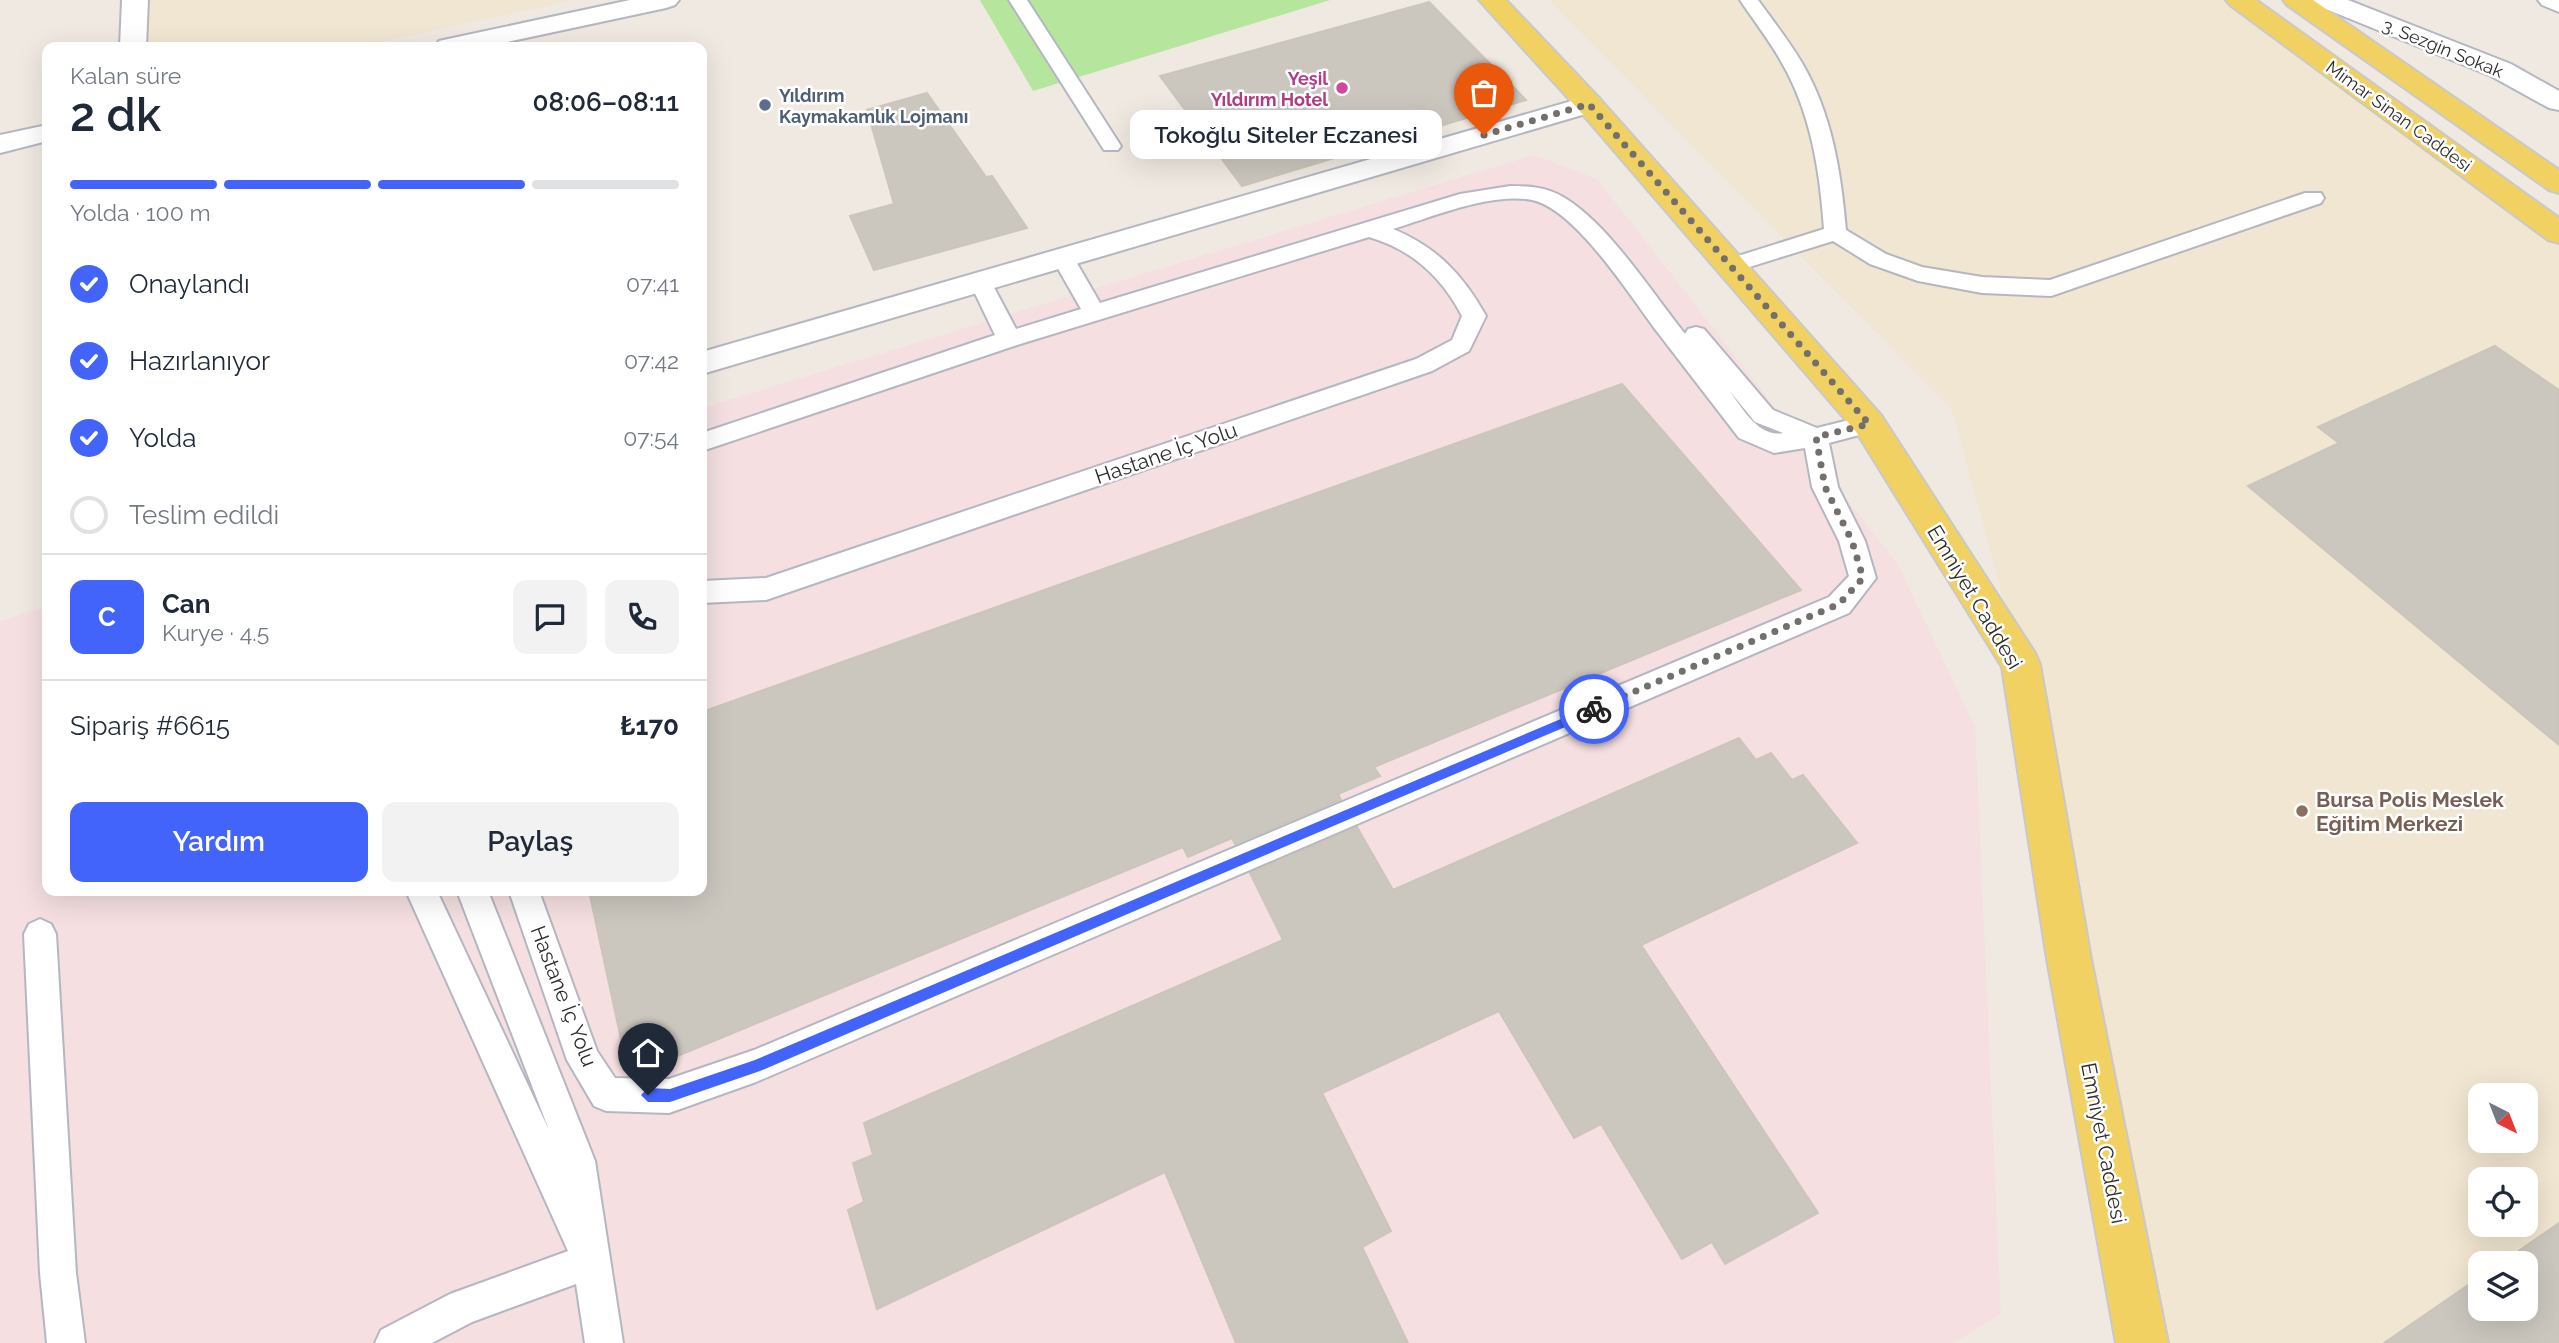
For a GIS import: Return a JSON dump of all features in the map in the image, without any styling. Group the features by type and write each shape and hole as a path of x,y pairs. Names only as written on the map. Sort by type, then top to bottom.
{"main road":[{"name":"Emniyet Caddesi","path":"1492,0 1589,104 1869,424 2021,664 2069,958 2143,1343"},
{"name":"Mimar Sinan Caddesi","path":"2239,0 2559,233"},
{"name":"Mimar Sinan Caddesi","path":"2296,0 2559,184"}],"street":[{"path":"133,42 135,0"},
{"path":"471,42 666,0"},
{"name":"3. Sezgin Sokak","path":"2325,0 2501,70 2559,102"},
{"path":"2551,0 2559,4"},
{"path":"707,362 1589,104"},
{"path":"0,144 42,135"}],"lane":[{"path":"1018,0 1111,146"},
{"path":"1749,0 1792,63 1812,106 1826,151 1833,191 1835,233"},
{"name":"Hastane İç Yolu","path":"707,420 1089,305 1335,223 1460,186 1515,179 1553,185 1581,199 1764,416 1816,437"},
{"name":"Hastane İç Yolu","path":"1089,305 1369,229 1468,199 1517,191 1546,197 1570,210 1598,239 1748,432 1774,444 1869,424"},
{"path":"1730,266 1835,233 1878,260 1918,274 1982,285 2052,288 2313,198"},
{"name":"Hastane İç Yolu","path":"707,592 766,589 1424,365 1461,345 1474,316 1462,290 1418,250 1398,238 1335,223"},
{"path":"1063,258 1089,305"},
{"path":"981,283 1005,331"},
{"name":"Hastane İç Yolu","path":"707,440 1005,331"},
{"name":"Hastane İç Yolu","path":"526,896 584,1060 606,1094 670,1096 756,1066 1839,604 1863,578 1852,541 1825,487 1816,437"},
{"path":"424,896 591,1261"},
{"path":"475,896 578,1161 604,1343"},
{"path":"40,934 58,1273 66,1343"},
{"path":"394,1343 463,1307 591,1261"}],"shaded area":[{"path":"148,0 573,0 380,42 148,42"},
{"name":"Bursa Polis Meslek Eğitim Merkezi","path":"1549,0 2239,0 2559,233 2559,1343 2142,1343 2021,664 1952,410"},
{"path":"1534,155 1597,179 1898,565 1975,727 2001,1314 1953,1343 0,1343 0,621 42,608 42,896 707,896 707,406"}],"green space":[{"path":"980,0 1330,0 1033,91"}],"building":[{"name":"Yeşil Yıldırım Hotel","path":"1429,2 1526,100 1242,186 1160,76"},
{"path":"927,93 986,177 992,176 1027,228 874,270 850,216 894,204 867,110"},
{"path":"2495,346 2559,390 2559,745 2248,486 2339,443 2318,427"},
{"path":"1622,384 1801,590 1374,767 1380,776 1338,794 1341,800 1235,844 1232,838 1188,857 1183,847 629,1076 590,896 707,896 707,710"},
{"path":"1739,738 1756,760 1771,753 1792,780 1803,775 1857,843 1641,945 1818,1213 1725,1264 1712,1242 1682,1259 1601,1124 1574,1138 1499,1011 1322,1093 1391,1231 1362,1247 1408,1343 1236,1343 1165,1172 877,1309 848,1210 864,1202 853,1163 873,1155 864,1123 1283,940 1250,873 1357,827 1393,890"},
{"path":"2559,1223 2559,1343 2384,1343 2468,1285 2468,1321 2538,1321 2538,1251 2519,1251"}],"way so far":[{"path":"1484,135 1589,104 1869,424 1816,437 1825,487 1852,541 1863,578 1839,604 1594,709"}],"place":[{"name":"Yeşil Yıldırım Hotel","path":"1342,88"},
{"name":"Yıldırım Kaymakamlık Lojmanı","path":"765,105"},
{"name":"Tokoğlu Siteler Eczanesi","path":"1484,135"},
{"name":"Bursa Polis Meslek Eğitim Merkezi","path":"2302,811"}],"route":[{"path":"648,1095 670,1096 756,1066 1594,709"}]}
